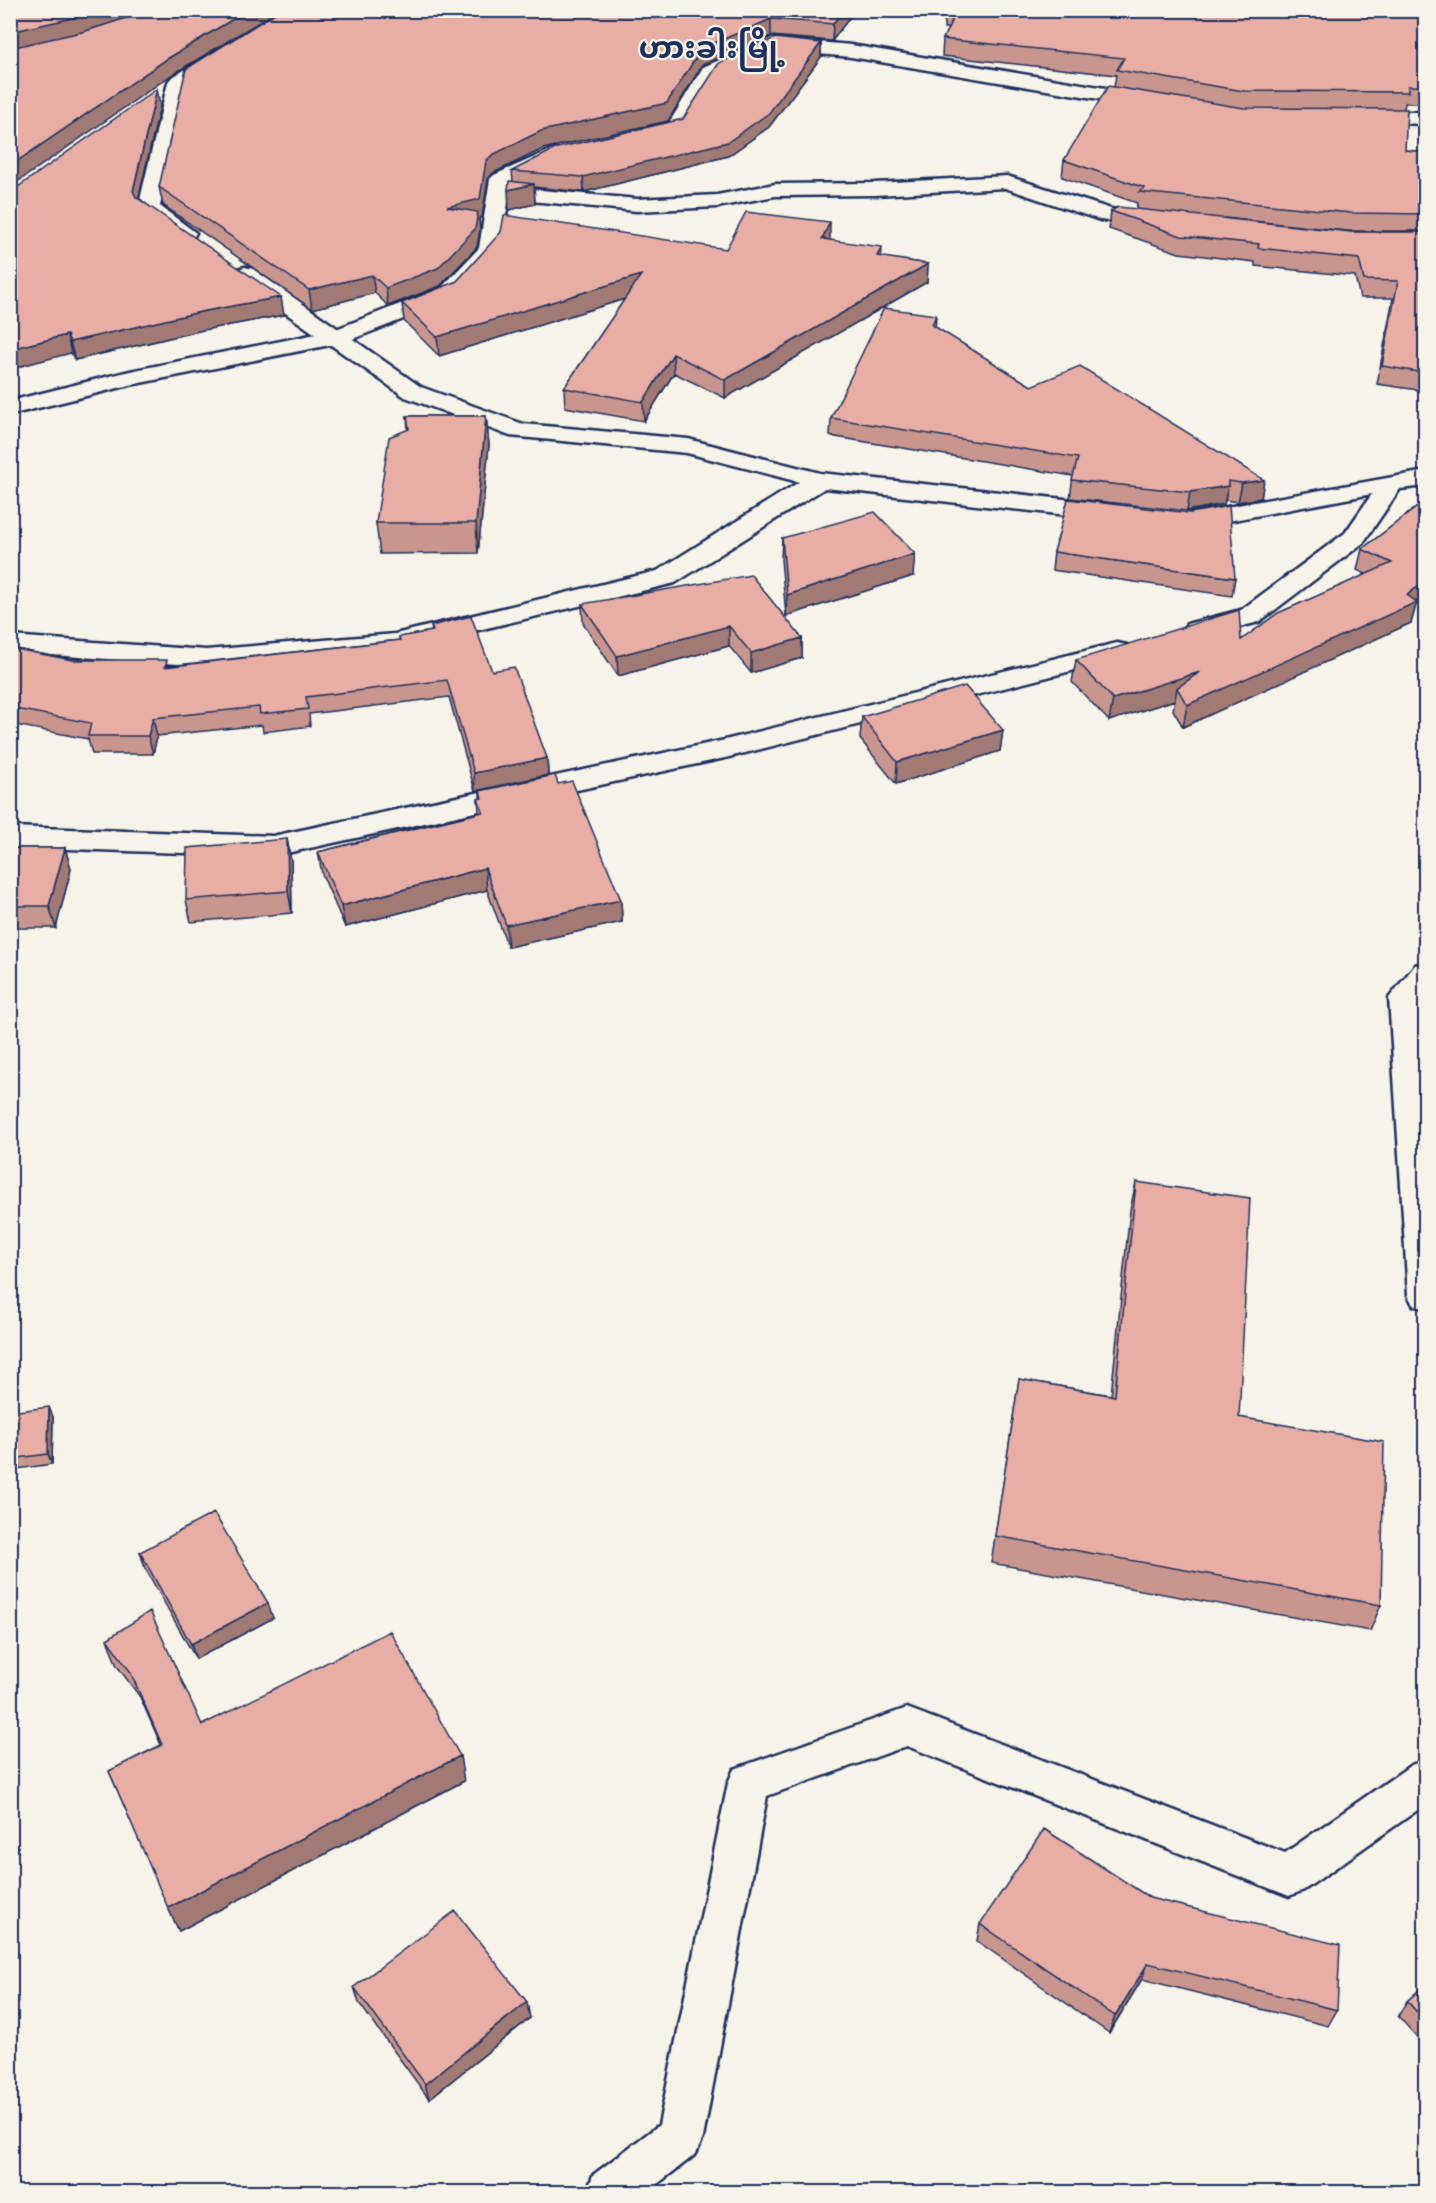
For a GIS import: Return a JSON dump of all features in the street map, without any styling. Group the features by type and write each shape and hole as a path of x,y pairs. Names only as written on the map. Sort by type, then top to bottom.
{"street":[{"path":"158,96 298,10"},
{"path":"619,140 676,127 710,71 772,44 851,51 1172,105"},
{"path":"178,82 149,208 206,247"},
{"path":"1345,118 1425,118"},
{"path":"10,408 130,378 337,337 449,293 490,249 501,179 550,155 573,150"},
{"path":"499,192 637,205 717,201 775,190 875,189 1007,182 1108,215 1179,223"},
{"path":"224,260 413,392 519,431 687,446 820,480 1187,521 1425,478"},
{"path":"10,644 206,658 395,642 666,576 820,480"},
{"path":"10,837 273,846 725,749 950,694 1250,616 1354,538 1392,483"},
{"path":"1425,973 1406,998 1425,1295"},
{"path":"610,2193 680,2138 749,1783 907,1727 1289,1875 1425,1779"}],"building":[{"path":"10,10 96,10 73,18 10,32"},
{"path":"151,10 248,10 167,59 10,166 10,48 86,31"},
{"path":"280,10 843,10 833,24 771,19 702,48 667,103 541,131 492,155 486,161 480,199 447,207 478,212 475,229 438,268 386,288 372,275 309,290 159,187 186,69"},
{"path":"946,10 1407,10 1425,13 1425,86 1408,86 1408,92 1244,91 1117,70 1124,58 943,39 956,12"},
{"path":"775,38 821,43 769,113 728,142 583,177 512,171 557,148 683,119 719,63"},
{"path":"1108,86 1244,108 1407,109 1405,150 1425,152 1425,214 1351,213 1139,192 1145,188 1064,160"},
{"path":"157,89 133,191 136,197 281,297 200,312 70,342 67,335 10,349 10,190 15,189"},
{"path":"509,181 534,184 508,190"},
{"path":"1118,207 1351,232 1425,232 1425,373 1382,366 1398,281 1364,280 1359,259 1258,248 1259,244 1181,236 1111,211"},
{"path":"746,212 830,222 822,239 882,247 877,256 928,264 725,380 673,354 643,402 564,388 641,275 437,337 402,303 457,281 501,232 504,215 726,249"},
{"path":"884,308 936,315 932,325 1031,386 1080,366 1264,480 1242,483 1228,481 1228,486 1190,492 1072,480 1078,458 831,418"},
{"path":"407,416 486,416 476,523 376,523 389,437 409,429"},
{"path":"1068,499 1190,513 1229,506 1235,578 1054,552"},
{"path":"1425,501 1425,581 1407,595 1417,602 1187,705 1177,688 1200,672 1113,699 1076,660 1239,610 1241,640 1278,613 1392,563 1362,549"},
{"path":"875,512 915,554 787,595 782,538"},
{"path":"751,575 802,638 751,653 729,626 617,656 582,604"},
{"path":"471,616 492,671 514,667 547,758 474,773 447,680 306,697 308,709 260,714 259,707 153,718 148,736 88,736 91,723 10,708 10,648 72,660 167,660 165,667 400,640 399,637 433,631 431,626"},
{"path":"965,686 1003,730 897,762 862,717"},
{"path":"555,775 558,784 572,781 621,900 506,925 485,868 341,906 318,852 483,812 478,799 482,798 480,791"},
{"path":"287,839 288,891 186,900 187,848"},
{"path":"10,848 65,848 49,906 10,906"},
{"path":"1136,1182 1250,1198 1239,1417 1384,1442 1381,1605 995,1536 1019,1379 1115,1396"},
{"path":"49,1407 48,1454 10,1459 10,1412"},
{"path":"214,1513 268,1603 191,1644 140,1552"},
{"path":"150,1611 202,1725 390,1631 460,1756 168,1908 109,1771 162,1745 130,1671 107,1639"},
{"path":"1044,1829 1150,1898 1340,1945 1337,2010 1148,1963 1115,2016 980,1924"},
{"path":"455,1911 527,2002 425,2084 354,1987"},
{"path":"1425,1985 1425,2021 1407,2001"}],"district":[{"name":"ဟားခါးမြို့","path":"712,48"}]}
